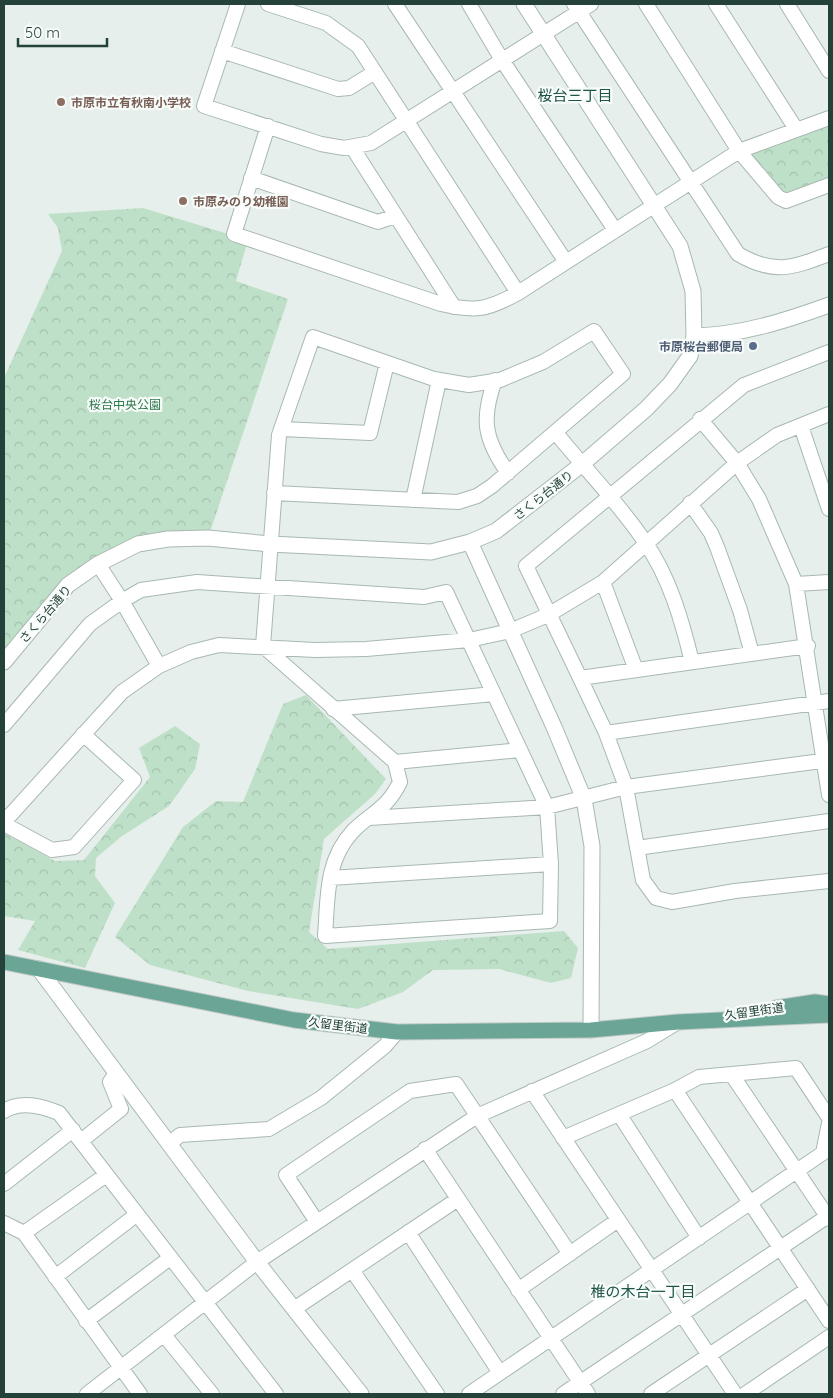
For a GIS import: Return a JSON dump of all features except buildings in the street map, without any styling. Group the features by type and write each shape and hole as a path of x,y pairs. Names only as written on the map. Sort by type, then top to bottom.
{"main road":[{"name":"久留里街道","path":"4,962 294,1020 397,1032 591,1030 678,1022 829,1015"},
{"name":"久留里街道","path":"678,1022 816,1002 829,1004"}],"street":[{"path":"238,4 204,106 321,144 344,148 371,143 544,34 576,8 591,4"},
{"path":"268,4 326,23 358,46 518,293"},
{"path":"395,4 454,90 566,262"},
{"path":"469,4 502,60 615,230"},
{"name":"さくら台通り","path":"4,662 68,584 98,564 138,544 168,539 208,538 270,544 430,552 470,542 496,531 582,465 646,409 670,384 690,356 694,336 694,291 680,246 524,4"},
{"path":"646,4 739,151 770,188 786,201 829,185"},
{"path":"716,4 796,129"},
{"path":"787,4 829,70"},
{"path":"576,8 738,254 756,264 793,268 829,254"},
{"path":"222,51 338,89 350,88 375,72"},
{"path":"268,126 234,234 467,310 493,306 518,293 739,151 829,118"},
{"path":"352,147 454,307"},
{"path":"251,178 378,222 395,216"},
{"path":"694,336 724,335 750,330 829,305"},
{"path":"263,646 266,586 274,493 281,429 313,337 439,380 469,384 495,380 543,362 594,331 623,374 556,433 477,496 458,502 274,493"},
{"path":"829,352 744,385 700,419 526,566 606,734 626,787 643,880 656,898 672,902 735,891 829,881"},
{"path":"281,429 370,433 387,363"},
{"path":"413,500 439,380"},
{"path":"495,380 487,404 486,429 493,453 508,473"},
{"path":"83,734 134,780 74,847 52,850 4,823 83,734 122,692 159,666 191,652 218,644 315,650 357,649 469,640 510,631 548,615 603,582 737,463 777,435 829,414"},
{"path":"700,419 737,463 760,498 796,584 808,646 823,702 829,795"},
{"path":"800,426 829,509"},
{"path":"556,433 610,496 646,543 668,585 681,620 692,662"},
{"path":"690,503 711,533 717,546 740,610 752,654"},
{"path":"470,542 554,727 584,799 592,846 591,1030"},
{"path":"98,564 122,601 159,666"},
{"path":"4,725 90,624 141,590 197,582 424,596 446,592 547,807 551,864 550,921 325,936 330,878 336,853 353,831 392,798 400,782 395,762 263,646"},
{"path":"603,582 636,670"},
{"path":"796,584 829,582"},
{"path":"580,678 808,646"},
{"path":"334,709 494,694"},
{"path":"606,734 823,702"},
{"path":"395,762 520,750"},
{"path":"369,818 547,807 626,787 827,761"},
{"path":"637,848 829,821"},
{"path":"330,878 551,864"},
{"path":"39,969 257,1262 359,1394"},
{"path":"87,1394 257,1262 477,1116 647,1042 678,1022"},
{"path":"169,1144 180,1135 269,1129 321,1098 385,1046 397,1032"},
{"path":"563,1138 674,1090 699,1077 796,1068 829,1118"},
{"path":"4,1184 121,1109 110,1082 116,1073"},
{"path":"563,1394 584,1389 681,1315 828,1217 799,1171 732,1074"},
{"path":"317,1222 286,1175 410,1091 456,1084 570,1254"},
{"path":"674,1090 829,1321"},
{"path":"532,1091 735,1394"},
{"path":"4,1111 24,1105 41,1105 59,1113 276,1394"},
{"path":"619,1114 699,1238"},
{"path":"469,1394 823,1154 829,1123"},
{"path":"425,1149 584,1389"},
{"path":"24,1233 106,1175"},
{"path":"294,1309 458,1199"},
{"path":"55,1277 136,1215"},
{"path":"518,1290 618,1220"},
{"path":"4,1223 24,1233 86,1322 140,1394"},
{"path":"408,1232 500,1373"},
{"path":"86,1322 170,1258"},
{"path":"352,1270 437,1394"},
{"path":"651,1394 808,1289"},
{"path":"164,1335 212,1394"},
{"path":"745,1394 829,1337"}],"green space":[{"path":"829,118 829,185 786,201 739,151"},
{"name":"桜台中央公園","path":"143,208 248,240 236,281 288,299 208,538 168,539 98,564 4,662 4,378 62,251 58,228 48,214"},
{"path":"306,695 386,779 375,794 324,839 309,932 328,949 564,931 578,948 571,978 551,983 499,969 433,970 403,992 358,1009 248,991 150,965 115,937 183,827 216,801 243,802 283,704"},
{"path":"175,726 200,744 195,769 169,806 122,836 96,858 95,876 115,903 85,968 18,950 35,921 4,916 4,833 55,861 84,860 150,777 139,748"}],"place":[{"name":"市原市立有秋南小学校","path":"61,102"},
{"name":"市原みのり幼稚園","path":"183,201"},
{"name":"市原桜台郵便局","path":"753,346"}],"district":[{"name":"桜台三丁目","path":"575,95"},
{"name":"椎の木台一丁目","path":"643,1291"}]}
